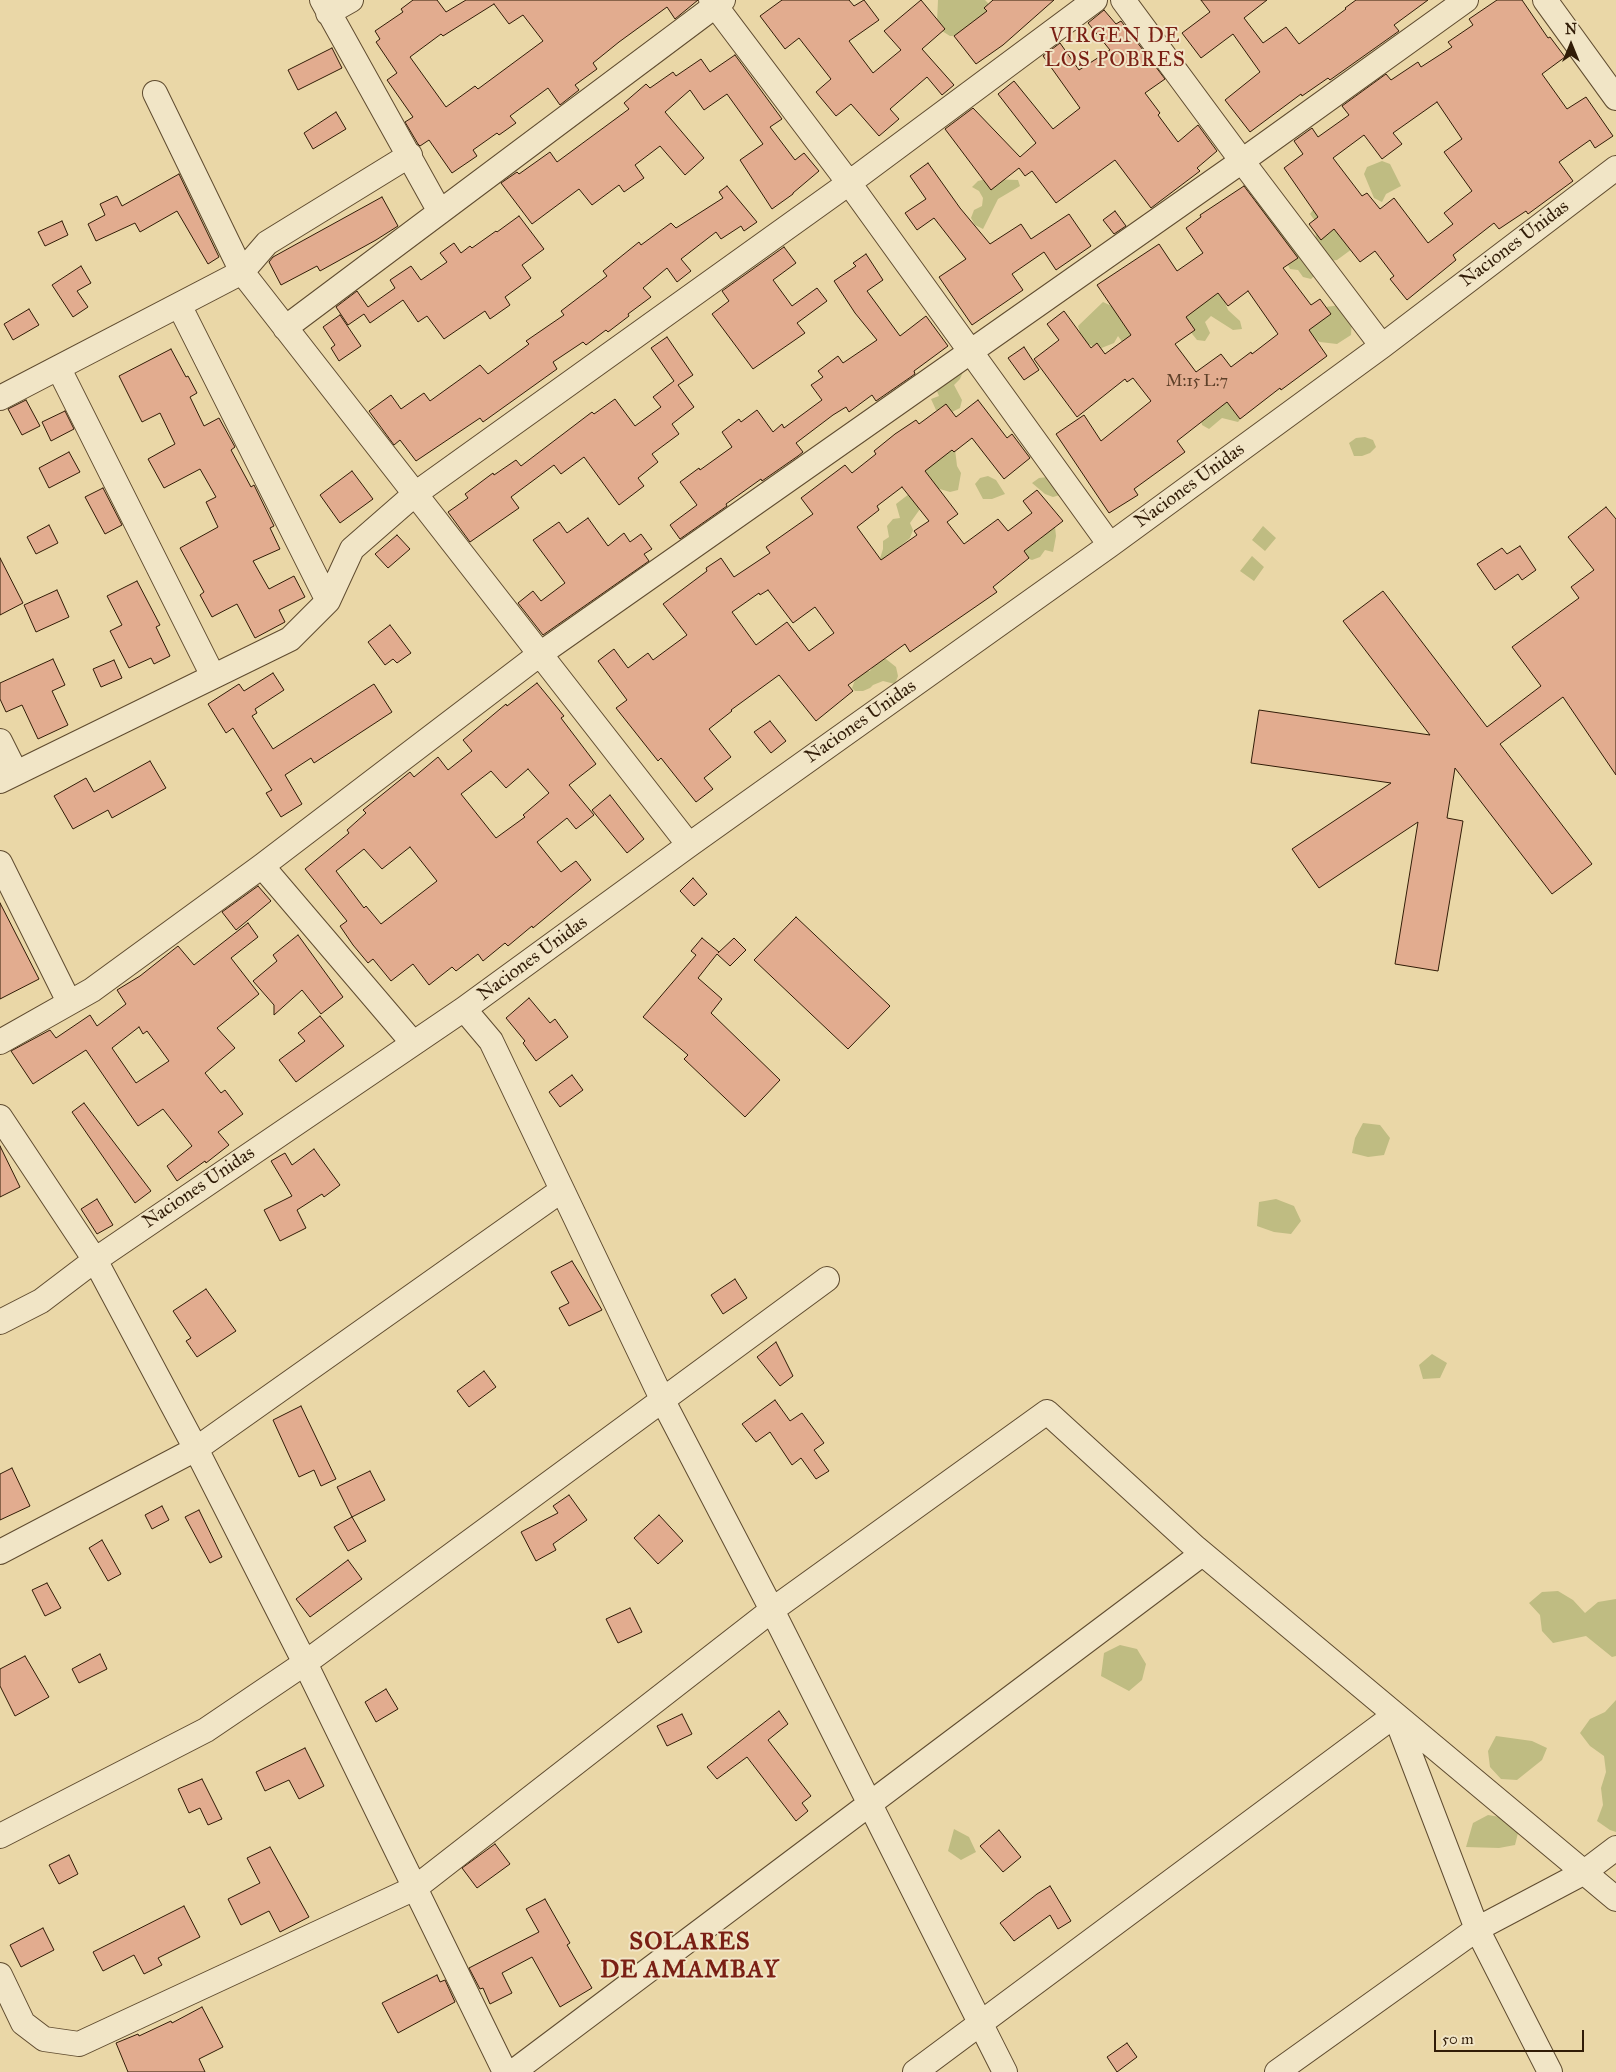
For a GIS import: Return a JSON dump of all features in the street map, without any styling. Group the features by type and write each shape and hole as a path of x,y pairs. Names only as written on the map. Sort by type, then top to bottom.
{"street":[{"path":"351,0 325,6 410,155 440,212"},
{"path":"0,740 8,777 290,638 328,601 352,549 415,494 849,183 1095,0"},
{"path":"1123,0 1382,346"},
{"path":"0,1042 92,990 262,866 540,654 1242,161 1466,0"},
{"path":"1546,0 1616,98"},
{"path":"284,328 717,2 971,350 1110,545"},
{"path":"156,93 242,272 689,845"},
{"path":"0,398 242,272 267,243 410,155"},
{"name":"Naciones Unidas","path":"0,1322 40,1301 95,1260 464,1009 689,845 1110,545 1382,346 1616,168"},
{"path":"179,305 328,601"},
{"path":"59,368 213,676"},
{"path":"0,863 69,1002"},
{"path":"262,866 413,1043"},
{"path":"464,1009 491,1041 663,1400 772,1610 1005,2072"},
{"path":"0,1117 95,1260 196,1448 305,1663 505,2072"},
{"path":"0,1552 196,1448 562,1190"},
{"path":"0,1836 206,1730 305,1663 827,1279"},
{"path":"0,1975 23,2023 44,2039 79,2044 415,1888 772,1610 1047,1412 1202,1554 1616,1899"},
{"path":"513,2072 1202,1554"},
{"path":"1395,1715 1477,1929 1550,2072"},
{"path":"915,2072 1395,1715"},
{"path":"1277,2072 1477,1929 1583,1873 1616,1848"}],"shaded area":[{"path":"938,0 985,0 988,3 988,13 961,36 950,36 942,31 937,23"},
{"path":"1382,161 1390,164 1401,186 1386,194 1382,202 1374,198 1364,174 1367,167"},
{"path":"986,179 1018,180 1020,186 998,199 983,229 975,225 971,218 974,210 982,206 983,198 979,191 972,187 978,181"},
{"path":"1255,194 1317,273 1311,279 1303,277 1298,270 1290,269 1256,202"},
{"path":"1315,207 1352,249 1337,260 1329,261 1316,241 1315,221 1310,214"},
{"path":"1204,288 1225,294 1228,310 1240,321 1242,329 1233,330 1211,316 1205,322 1210,333 1205,341 1197,340 1181,320"},
{"path":"1103,302 1118,309 1147,308 1125,346 1118,336 1114,343 1099,349 1083,342 1078,326"},
{"path":"1342,305 1352,319 1351,335 1337,344 1320,342 1306,335 1309,314 1325,307"},
{"path":"955,368 963,372 960,379 954,385 962,400 960,408 952,412 936,410 931,399 939,396 936,389"},
{"path":"1221,395 1243,416 1238,422 1222,418 1209,429 1202,425 1200,413"},
{"path":"1365,437 1373,440 1376,447 1370,453 1354,456 1349,443 1356,438"},
{"path":"955,449 957,466 961,473 958,490 950,492 933,487 926,482 926,466 936,452"},
{"path":"988,476 996,480 1005,494 992,499 983,499 975,484 980,478"},
{"path":"1048,477 1060,495 1053,497 1045,494 1032,483 1039,478"},
{"path":"909,494 920,509 910,523 913,530 910,538 878,565 883,549 883,541 889,537 887,526 893,519 900,518 896,504"},
{"path":"1263,526 1276,538 1265,551 1252,540"},
{"path":"1055,527 1056,536 1053,552 1045,550 1040,557 1032,560 1024,557 1021,549 1032,538 1040,540 1044,534"},
{"path":"1252,556 1264,567 1254,581 1240,571"},
{"path":"882,658 896,667 898,676 895,684 883,681 863,691 855,691 852,688 858,672 870,671 878,660"},
{"path":"1363,1123 1380,1125 1390,1138 1384,1155 1368,1157 1352,1153 1355,1138"},
{"path":"1276,1199 1294,1206 1301,1221 1291,1234 1274,1232 1257,1226 1259,1202"},
{"path":"1432,1354 1447,1363 1440,1378 1423,1379 1419,1365"},
{"path":"1558,1591 1573,1600 1585,1613 1598,1602 1616,1599 1616,1656 1612,1657 1586,1636 1553,1643 1542,1631 1540,1615 1529,1603 1542,1592"},
{"path":"1120,1645 1137,1649 1146,1664 1142,1680 1129,1691 1101,1676 1104,1653"},
{"path":"1616,1700 1616,1832 1597,1821 1603,1805 1601,1788 1606,1772 1604,1756 1590,1746 1580,1733 1590,1719 1605,1712"},
{"path":"1496,1736 1532,1741 1547,1748 1542,1760 1517,1780 1501,1779 1490,1767 1488,1751"},
{"path":"1488,1815 1506,1818 1519,1829 1515,1845 1499,1848 1466,1847 1473,1823"},
{"path":"954,1829 969,1837 976,1852 961,1860 948,1851"}],"building":[{"path":"413,0 437,0 446,12 466,0 698,0 675,19 667,7 619,42 593,63 597,69 575,85 579,90 560,105 548,88 510,116 516,123 499,135 497,133 473,150 477,156 452,173 429,140 420,146 418,144 405,122 413,117 387,80 397,73 376,42 380,39 375,31 403,12 401,9","holes":["494,4 509,24 523,15 543,41 478,89 475,86 446,107 410,57 441,34 443,36"]},
{"path":"782,0 849,0 854,6 864,0 879,20 849,41 873,73 901,50 884,31 921,0 945,29 922,49 954,85 942,95 927,77 890,109 899,119 879,136 851,104 836,116 816,92 831,79 799,38 785,49 760,16"},
{"path":"993,0 1054,0 1003,45 976,64 954,36 987,11 984,8"},
{"path":"1201,0 1267,0 1244,18 1263,43 1286,27 1299,44 1356,0 1428,0 1394,25 1399,31 1330,80 1328,78 1302,96 1301,94 1250,132 1225,100 1260,72 1233,34 1201,58 1182,33 1210,12"},
{"path":"1497,0 1522,0 1548,38 1550,37 1565,57 1542,74 1567,109 1586,97 1613,136 1595,148 1590,140 1559,162 1573,181 1528,214 1526,211 1499,229 1494,223 1453,255 1456,260 1407,300 1390,279 1394,276 1375,251 1360,262 1334,229 1321,240 1309,224 1318,217 1284,168 1303,154 1294,141 1312,128 1318,137 1349,115 1342,106 1386,74 1391,80 1418,62 1421,67 1452,47 1448,42 1473,25 1469,19","holes":["1437,102 1462,139 1444,152 1472,191 1444,213 1453,224 1428,243 1394,198 1380,209 1367,193 1362,196 1333,158 1364,135 1382,159 1402,144 1393,133"]},
{"path":"1104,10 1116,24 1121,21 1165,79 1145,93 1160,113 1158,115 1178,142 1198,125 1217,151 1197,168 1200,171 1151,208 1115,160 1056,203 1032,171 1025,176 1019,168 991,190 945,129 973,108 1020,157 1036,143 998,94 1014,81 1053,129 1080,108 1043,56 1060,43 1079,70 1110,50 1088,23"},
{"path":"332,48 342,68 298,90 288,70"},
{"path":"735,55 782,119 770,127 795,160 804,153 819,171 793,194 772,209 740,160 763,144 727,94 704,110 690,90 665,112 704,158 685,175 660,146 635,165 644,178 624,192 619,185 592,205 579,189 532,224 501,183 517,172 519,174 550,152 557,162 629,109 624,103 646,84 650,88 673,72 676,76 701,59 710,72"},
{"path":"336,112 346,129 313,149 304,133"},
{"path":"928,163 960,208 990,244 1021,224 1031,239 1069,214 1091,246 1056,270 1044,252 1012,274 1023,290 972,325 939,277 966,259 934,218 917,230 905,213 926,199 910,176"},
{"path":"179,174 219,257 208,264 177,211 140,232 135,223 96,241 88,224 105,215 100,204 117,196 122,206"},
{"path":"727,186 757,222 744,231 741,226 721,239 716,232 681,259 691,271 677,282 667,268 643,288 651,297 628,314 629,316 608,332 606,330 586,345 583,342 553,362 557,369 483,422 480,418 416,461 400,440 394,445 369,411 391,395 401,409 424,393 430,401 480,365 488,374 529,344 526,341 564,315 561,311 607,276 603,271 639,242 641,245 671,223 676,228 723,198 719,192"},
{"path":"1244,186 1298,258 1283,268 1311,305 1320,299 1331,314 1309,330 1327,356 1281,390 1280,388 1240,419 1227,402 1177,441 1185,452 1134,489 1138,495 1109,513 1056,434 1084,415 1101,441 1151,401 1133,378 1127,382 1125,379 1077,417 1034,359 1059,340 1047,324 1064,311 1091,348 1097,343 1105,354 1131,335 1097,285 1159,244 1177,271 1203,253 1186,228 1201,217 1200,215","holes":["1248,291 1278,334 1231,367 1221,354 1196,372 1175,344 1195,330 1186,317 1218,293 1228,306"]},
{"path":"382,197 398,226 320,271 317,266 281,285 269,262 273,257"},
{"path":"1115,211 1126,226 1114,234 1103,220"},
{"path":"519,216 544,249 522,265 531,278 505,297 510,305 490,319 485,311 444,339 427,316 418,322 403,300 370,323 364,314 348,325 336,307 357,291 368,307 395,288 390,280 411,266 421,280 447,262 440,253 454,243 461,253 470,246 472,248"},
{"path":"62,221 68,235 45,246 38,232"},
{"path":"784,247 796,263 773,280 792,306 817,288 827,301 797,323 805,333 753,369 712,314 729,301 722,291"},
{"path":"866,254 883,280 867,291 900,336 926,316 948,346 914,371 915,374 876,401 872,395 849,412 846,407 833,415 796,443 803,452 762,481 761,479 680,539 670,525 697,505 680,482 732,447 722,432 739,419 741,422 757,410 773,432 782,424 784,428 822,400 811,385 823,377 818,371 838,356 843,363 877,340 855,313 834,281 856,266 853,263"},
{"path":"81,266 91,283 77,291 88,307 73,317 52,285"},
{"path":"29,309 39,325 13,340 4,324"},
{"path":"340,315 361,346 339,361 331,348 335,345 323,327"},
{"path":"667,337 693,375 678,385 694,407 672,424 679,434 652,454 658,462 638,478 644,486 619,505 584,457 561,474 554,465 511,497 519,508 470,542 448,512 468,498 465,494 493,473 494,475 516,460 521,466 592,412 594,414 615,399 635,426 661,407 653,397 674,381 651,348"},
{"path":"1024,347 1039,370 1024,380 1008,358"},
{"path":"171,349 197,393 190,397 204,426 219,418 235,447 231,450 251,487 254,485 274,526 270,528 280,549 253,561 269,589 294,576 305,597 279,610 285,622 255,638 237,604 212,617 200,595 204,592 180,548 218,527 206,502 216,497 200,469 164,488 148,459 175,444 160,413 142,422 119,376"},
{"path":"26,400 40,426 22,435 8,409"},
{"path":"978,400 1007,438 1012,434 1030,458 1004,479 972,438 954,452 952,450 925,471 958,514 947,522 964,544 998,519 1008,531 1032,513 1023,501 1037,490 1063,521 1024,551 1029,558 993,587 997,592 910,652 905,644 848,685 853,691 816,721 779,675 731,710 709,729 731,757 704,778 713,789 696,802 661,758 658,761 616,708 627,700 598,661 614,649 628,668 648,653 653,660 687,635 663,604 707,571 706,568 721,558 734,577 770,553 766,547 813,514 801,498 845,465 852,473 876,454 874,451 895,434 916,420 919,424 946,404 956,417","holes":["902,487 929,521 914,531 917,535 881,560 857,527 879,510 877,506","768,590 793,623 815,607 834,633 809,651 787,622 756,645 732,612 759,593 760,595"]},
{"path":"65,411 74,429 51,441 42,422"},
{"path":"69,452 80,472 49,488 39,468"},
{"path":"352,471 373,499 340,523 320,495"},
{"path":"103,488 122,525 105,534 85,497"},
{"path":"1606,507 1616,519 1616,775 1563,697 1500,744 1592,864 1552,894 1455,768 1447,818 1463,821 1438,971 1395,964 1418,822 1319,888 1292,849 1391,783 1251,763 1259,710 1430,735 1343,621 1383,591 1487,727 1541,686 1512,647 1579,598 1571,587 1594,570 1568,537"},
{"path":"588,518 608,546 624,533 630,542 641,534 652,549 644,554 649,561 543,635 518,603 533,591 541,601 565,583 533,540 559,522 567,533"},
{"path":"49,525 58,543 36,554 27,537"},
{"path":"397,535 410,549 388,568 375,554"},
{"path":"1520,546 1536,570 1522,580 1518,574 1495,590 1477,564 1502,548 1507,554"},
{"path":"0,558 23,603 0,615"},
{"path":"137,581 160,625 156,627 170,656 154,664 151,658 129,668 110,631 122,625 107,596"},
{"path":"57,590 69,617 36,632 24,605"},
{"path":"390,625 411,653 397,663 393,659 385,665 368,642"},
{"path":"53,659 65,685 52,691 68,725 38,739 22,705 6,712 0,699 0,683"},
{"path":"114,660 122,678 101,687 93,669"},
{"path":"273,673 284,690 255,709 257,713 252,716 273,749 374,684 392,712 314,763 311,758 285,775 302,804 281,817 266,793 272,790 233,728 226,733 208,704 239,684 244,691"},
{"path":"537,683 564,716 561,718 596,764 569,785 594,815 576,829 567,818 537,842 561,872 576,861 591,880 533,928 532,926 508,946 505,943 483,961 478,954 456,971 452,967 429,985 413,964 391,981 373,959 368,963 353,945 340,926 347,921 305,869 349,833 347,830 366,813 363,810 410,772 414,777 438,757 448,770 472,751 463,740 506,704 507,706","holes":["528,769 549,793 523,815 525,817 496,838 461,794 491,771 506,788","410,847 437,881 381,924 366,906 364,908 336,871 364,849 382,869"]},
{"path":"770,721 786,741 771,753 754,732"},
{"path":"150,761 166,788 112,818 108,810 73,829 54,796 86,778 94,792"},
{"path":"610,795 644,839 627,853 592,810"},
{"path":"693,878 707,894 694,906 680,891"},
{"path":"258,886 271,901 236,930 222,912"},
{"path":"0,903 39,979 0,999"},
{"path":"796,917 890,1006 848,1049 754,960"},
{"path":"248,923 258,937 231,958 259,994 217,1028 235,1048 205,1073 221,1093 225,1090 243,1114 218,1132 229,1145 206,1163 205,1161 177,1181 167,1166 192,1146 163,1109 138,1126 86,1050 33,1084 11,1051 50,1030 56,1038 90,1015 97,1026 126,1004 117,990 140,976 178,946 194,965","holes":["139,1027 143,1034 147,1031 169,1061 136,1083 112,1048"]},
{"path":"298,935 343,997 321,1014 302,990 274,1015 274,1005 253,981 277,961 273,955"},
{"path":"702,938 718,953 734,938 746,950 730,966 717,954 698,978 722,999 711,1013 780,1080 745,1117 684,1059 688,1055 643,1017 696,955 691,951"},
{"path":"529,998 550,1023 555,1019 568,1037 536,1061 523,1043 525,1041 506,1018"},
{"path":"320,1016 344,1046 296,1082 279,1060 305,1041 298,1033"},
{"path":"572,1075 583,1090 560,1107 549,1092"},
{"path":"84,1103 151,1191 135,1203 72,1112"},
{"path":"0,1146 20,1187 0,1197"},
{"path":"314,1149 340,1185 324,1197 322,1194 297,1210 306,1228 280,1241 264,1210 292,1196 271,1161 285,1153 292,1165"},
{"path":"97,1199 113,1225 97,1234 81,1209"},
{"path":"572,1261 602,1310 569,1326 559,1308 569,1303 551,1272"},
{"path":"735,1279 747,1298 723,1314 711,1295"},
{"path":"206,1289 236,1331 197,1357 186,1341 191,1338 173,1311"},
{"path":"776,1342 793,1376 780,1386 757,1357"},
{"path":"484,1371 496,1387 469,1407 457,1391"},
{"path":"775,1400 790,1421 802,1413 824,1443 814,1450 829,1471 816,1479 801,1458 792,1465 770,1432 756,1442 742,1424"},
{"path":"301,1406 336,1479 321,1486 314,1470 299,1477 273,1420"},
{"path":"12,1468 30,1506 0,1520 0,1474"},
{"path":"370,1471 385,1500 352,1517 337,1487"},
{"path":"569,1495 587,1520 553,1544 556,1550 536,1561 521,1532 558,1513 553,1506"},
{"path":"162,1506 169,1520 152,1529 145,1515"},
{"path":"199,1510 222,1557 210,1563 185,1517"},
{"path":"659,1515 683,1541 658,1564 634,1538"},
{"path":"352,1517 366,1541 348,1551 334,1527"},
{"path":"102,1540 121,1574 108,1581 89,1548"},
{"path":"348,1560 362,1579 310,1617 296,1599"},
{"path":"47,1583 61,1608 45,1616 32,1590"},
{"path":"630,1608 642,1632 618,1643 606,1619"},
{"path":"100,1654 107,1669 79,1683 72,1669"},
{"path":"25,1656 49,1697 15,1716 0,1686 0,1669"},
{"path":"386,1689 398,1709 376,1722 365,1702"},
{"path":"779,1711 788,1724 768,1740 811,1796 802,1803 808,1811 796,1821 747,1757 717,1779 707,1767"},
{"path":"682,1714 692,1734 667,1746 657,1726"},
{"path":"305,1748 324,1786 299,1799 289,1780 265,1791 256,1772"},
{"path":"202,1779 222,1819 208,1825 200,1808 189,1813 178,1789"},
{"path":"999,1830 1021,1857 1003,1872 980,1846"},
{"path":"495,1844 510,1864 477,1888 462,1868"},
{"path":"270,1847 309,1917 280,1932 269,1911 241,1925 228,1899 260,1883 247,1858"},
{"path":"69,1855 78,1874 59,1884 49,1865"},
{"path":"1050,1886 1071,1921 1058,1929 1050,1915 1014,1941 1000,1923"},
{"path":"545,1899 570,1943 567,1945 592,1988 560,2007 532,1957 502,1973 512,1993 490,2004 483,1988 480,1989 469,1968 539,1932 526,1909"},
{"path":"184,1906 200,1937 158,1958 162,1965 144,1974 134,1955 103,1971 93,1952"},
{"path":"43,1928 54,1950 21,1967 10,1945"},
{"path":"437,1975 440,1982 445,1980 455,2002 398,2033 382,2003"},
{"path":"202,2007 223,2047 199,2059 205,2072 128,2072 116,2043 138,2034 139,2036 171,2021 172,2023"},
{"path":"1127,2043 1137,2057 1117,2072 1107,2057"}],"district":[{"name":"VIRGEN DE LOS POBRES","path":"1115,49"},
{"name":"SOLARES DE AMAMBAY","path":"690,1957"}]}
